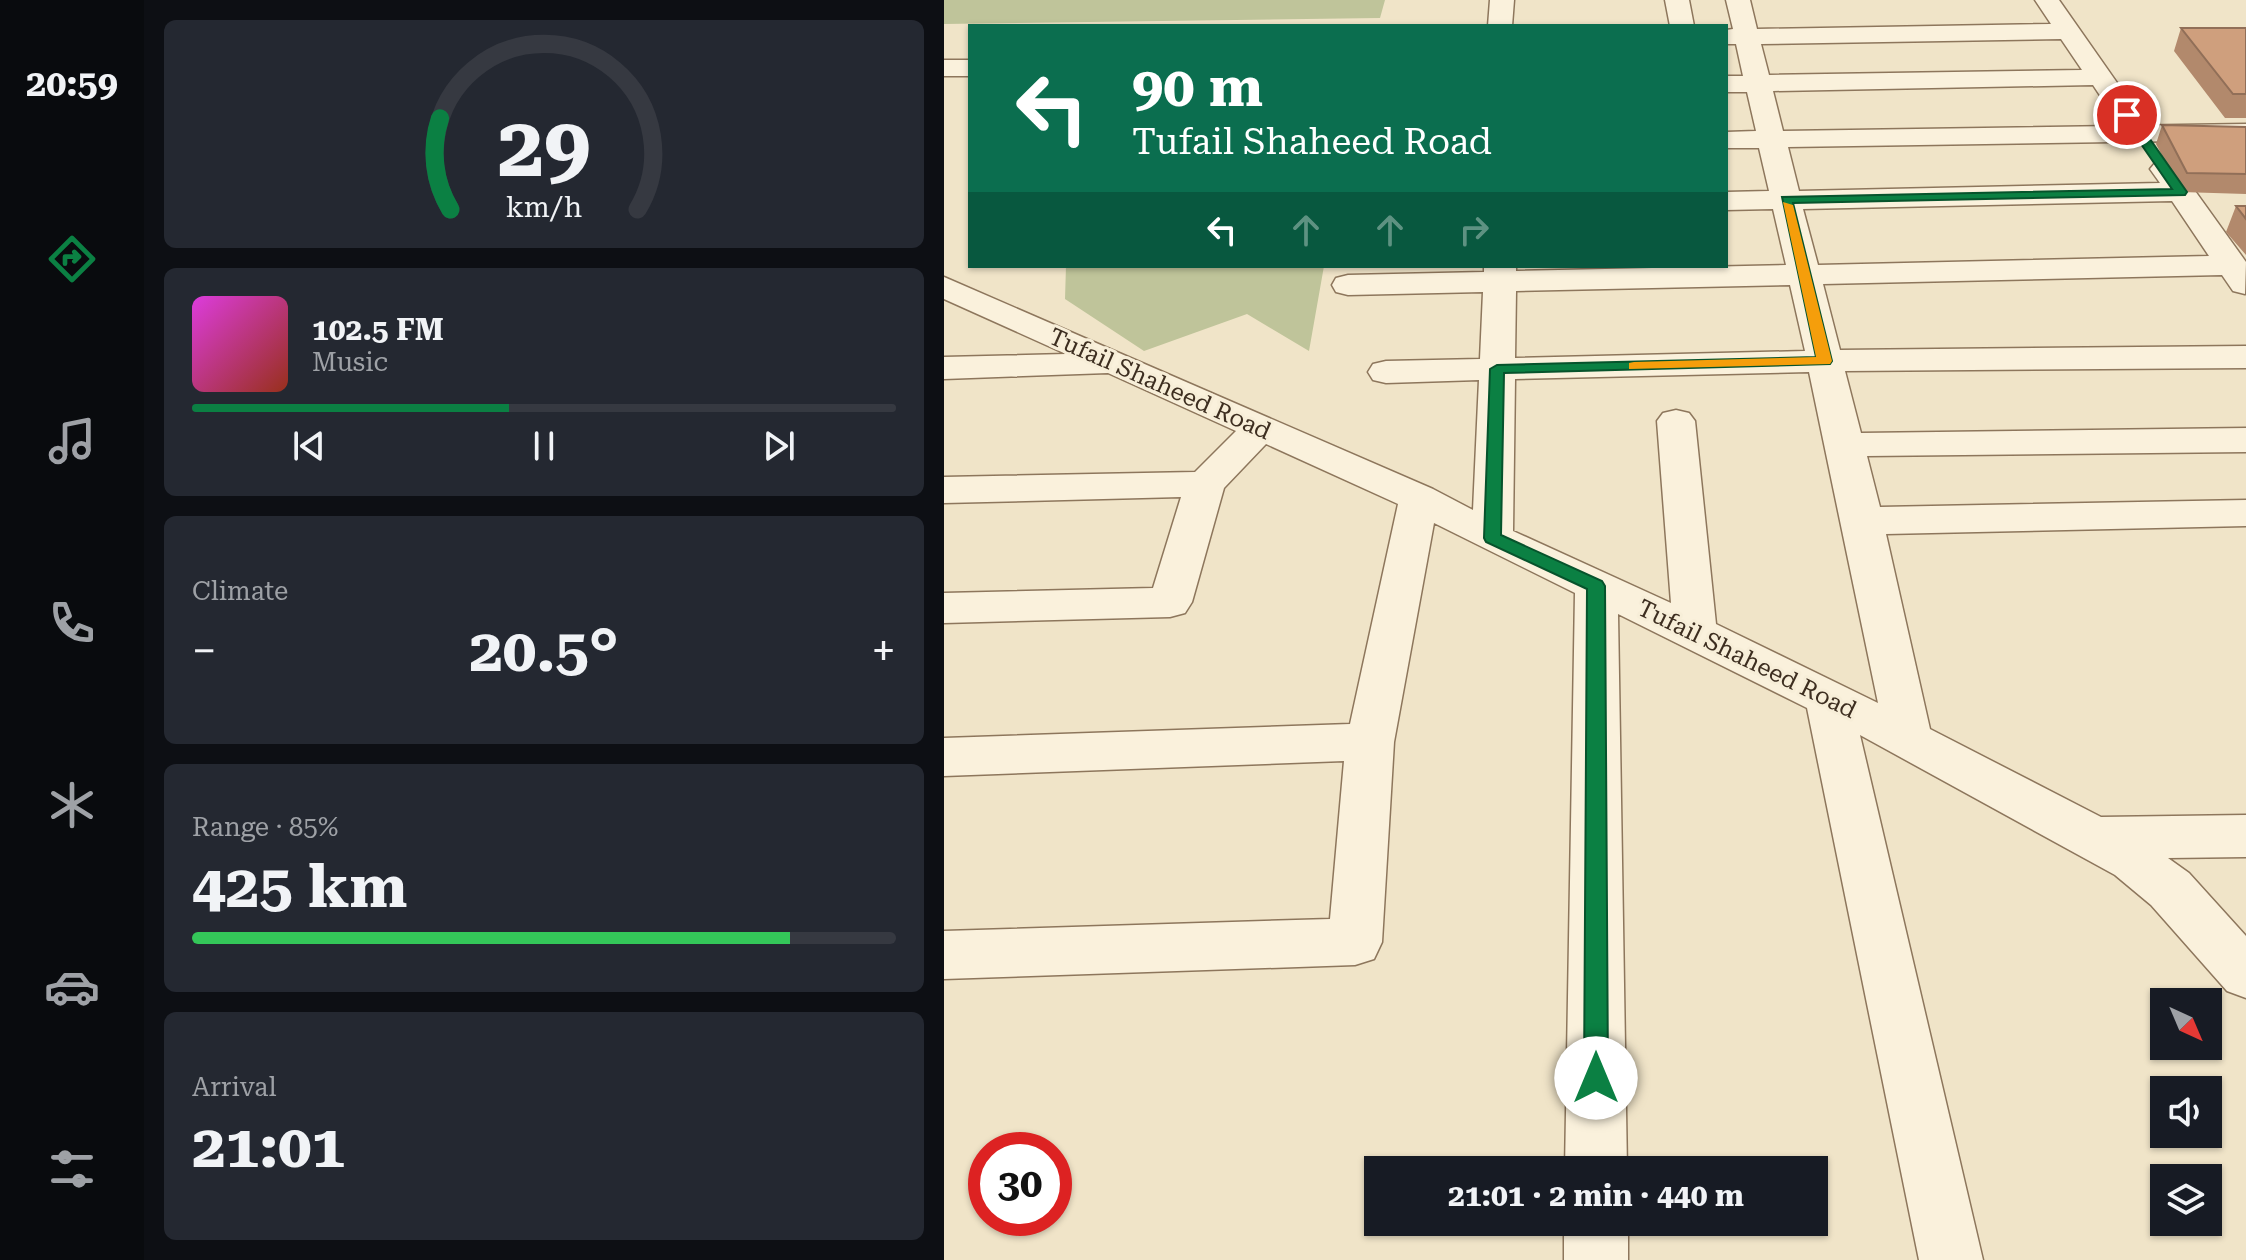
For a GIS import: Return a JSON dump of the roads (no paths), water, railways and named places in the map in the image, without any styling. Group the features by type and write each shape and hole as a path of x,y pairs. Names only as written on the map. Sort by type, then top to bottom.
{"street":[{"path":"1500,24 1502,0"},
{"path":"1677,0 1682,24"},
{"path":"1738,0 1736,36 1742,84 1771,139 1863,521 1909,739"},
{"path":"2047,0 2239,275"},
{"path":"1736,36 2069,31"},
{"path":"944,68 968,68"},
{"path":"1742,84 2101,77"},
{"path":"1728,140 2246,132"},
{"path":"1728,201 2181,192"},
{"path":"1348,285 1500,274 2239,275"},
{"path":"1492,538 1500,274"},
{"name":"Tufail Shaheed Road","path":"944,287 1419,498 1492,538 1695,632 1909,739 2133,860 2170,889 2246,974"},
{"path":"1386,372 1825,361 2246,357"},
{"path":"944,368 1112,364"},
{"path":"1676,421 1695,632"},
{"path":"944,608 1170,602 1205,484 1260,429"},
{"path":"1845,445 2246,440"},
{"path":"944,490 1205,484"},
{"path":"944,955 1355,942 1370,742 1419,498"},
{"path":"1863,521 2246,513"},
{"path":"1596,586 1596,1156"},
{"path":"1828,698 1951,1260"},
{"path":"944,757 1370,742"},
{"path":"2095,838 2246,836"},
{"path":"1596,1236 1596,1260"}]}
